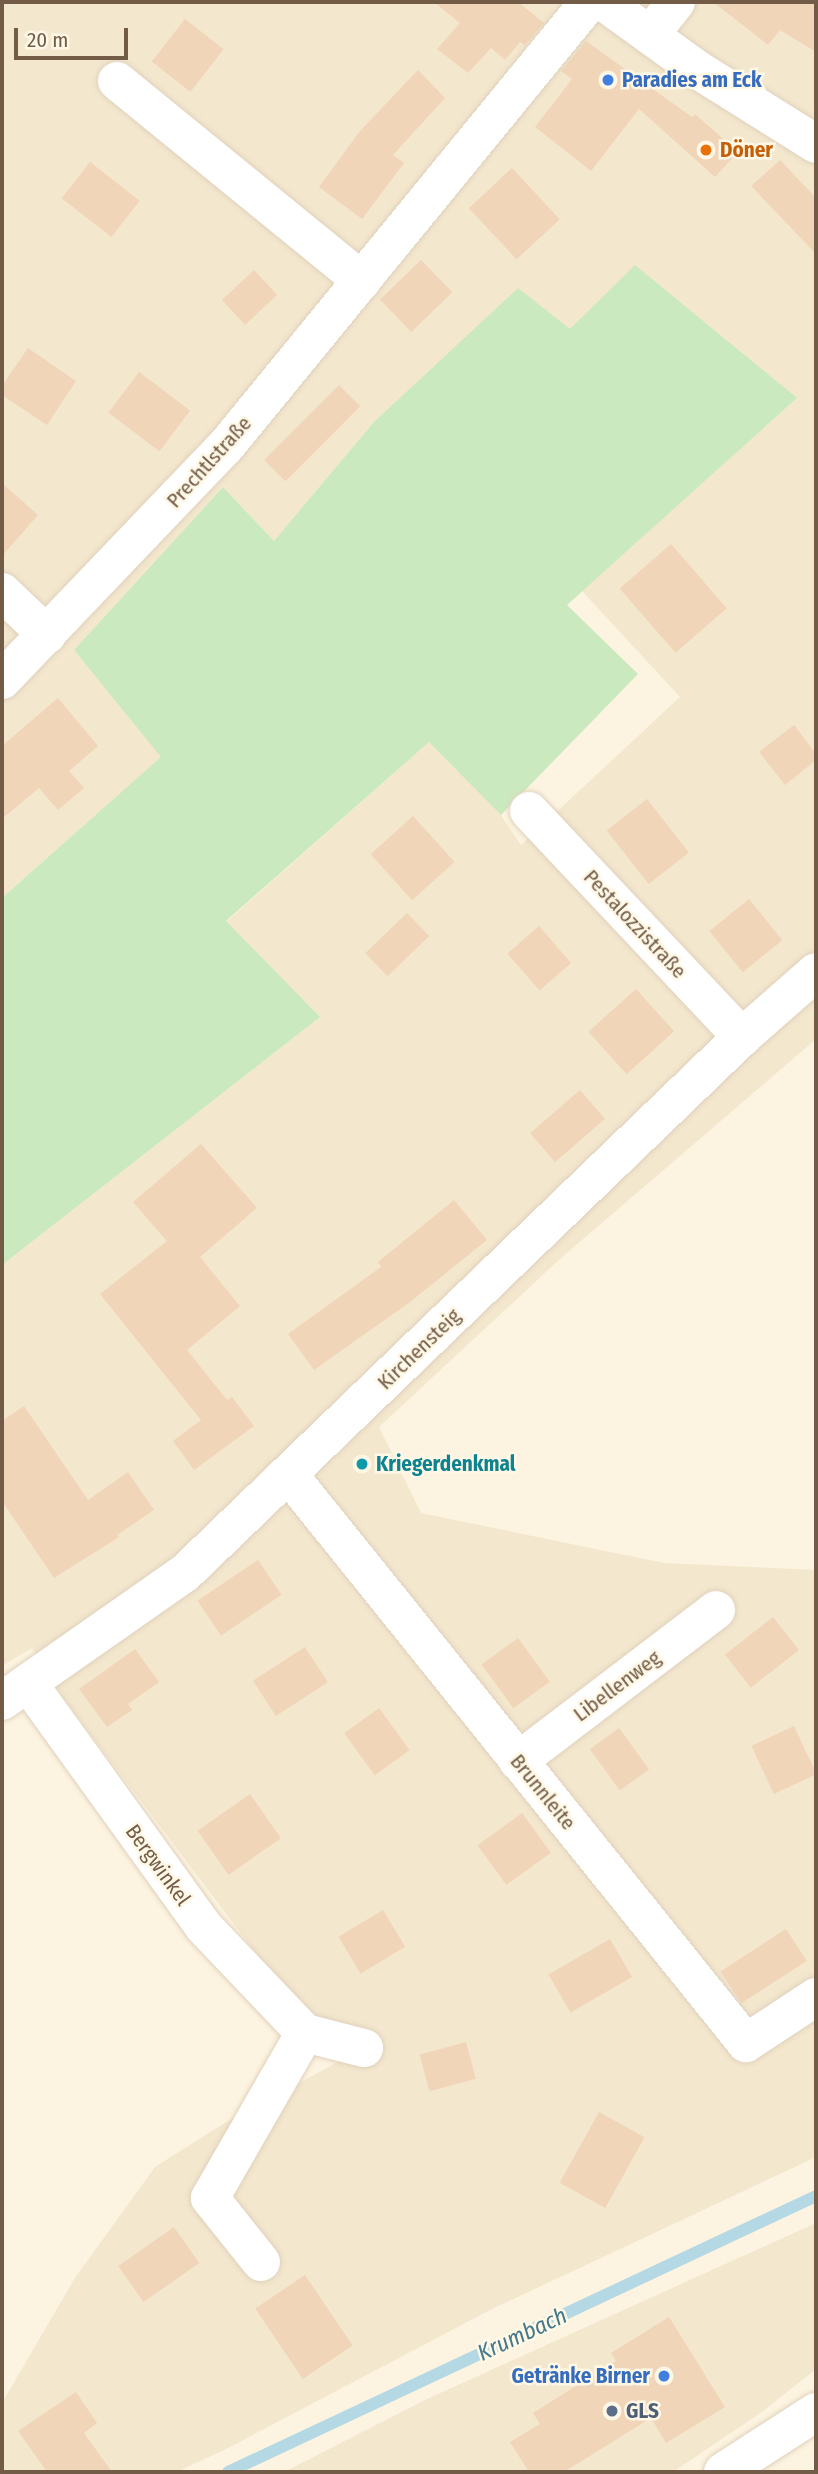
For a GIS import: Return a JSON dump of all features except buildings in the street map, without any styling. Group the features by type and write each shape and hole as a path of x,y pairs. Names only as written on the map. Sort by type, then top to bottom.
{"street":[{"name":"Prechtlstraße","path":"2,680 226,446 589,2"},
{"path":"604,2 698,70 816,144"},
{"path":"650,35 676,2"},
{"path":"117,81 362,281"},
{"path":"2,592 47,635"},
{"name":"Pestalozzistraße","path":"529,811 742,1037"},
{"name":"Kirchensteig","path":"15,1692 185,1573 742,1037 816,972"},
{"name":"Brunnleite","path":"289,1475 747,2043 816,1997"},
{"name":"Libellenweg","path":"518,1761 716,1611"},
{"name":"Bergwinkel","path":"15,1692 203,1926 305,2033"},
{"path":"261,2262 210,2198 305,2033 364,2048"},
{"path":"723,2472 816,2412"}],"shaded area":[{"path":"2,2 816,2 816,1039 561,1258 379,1427 421,1513 664,1563 816,1570 816,2157 490,2310 230,2447 177,2472 6,2472 2,2466 2,2403 75,2278 155,2167 223,2124 338,2062 64,1699 32,1648 2,1666 2,1265 320,1017 226,922 430,741 501,815 521,845 680,697 582,591 797,398 570,329 373,423 274,541 223,487 74,650 162,757 2,898"},
{"path":"816,2223 816,2369 759,2414 673,2472 284,2472 427,2399"}],"green space":[{"path":"635,265 797,398 567,605 638,674 501,815 429,742 226,921 320,1017 2,1265 2,898 161,757 74,650 223,487 274,541 373,423 518,288 570,329"}],"waterway":[{"name":"Krumbach","path":"228,2472 816,2196"}],"place":[{"name":"Paradies am Eck","path":"608,80"},
{"name":"Döner","path":"706,150"},
{"name":"Kriegerdenkmal","path":"362,1464"},
{"name":"Getränke Birner","path":"664,2376"},
{"name":"GLS","path":"612,2411"}]}
